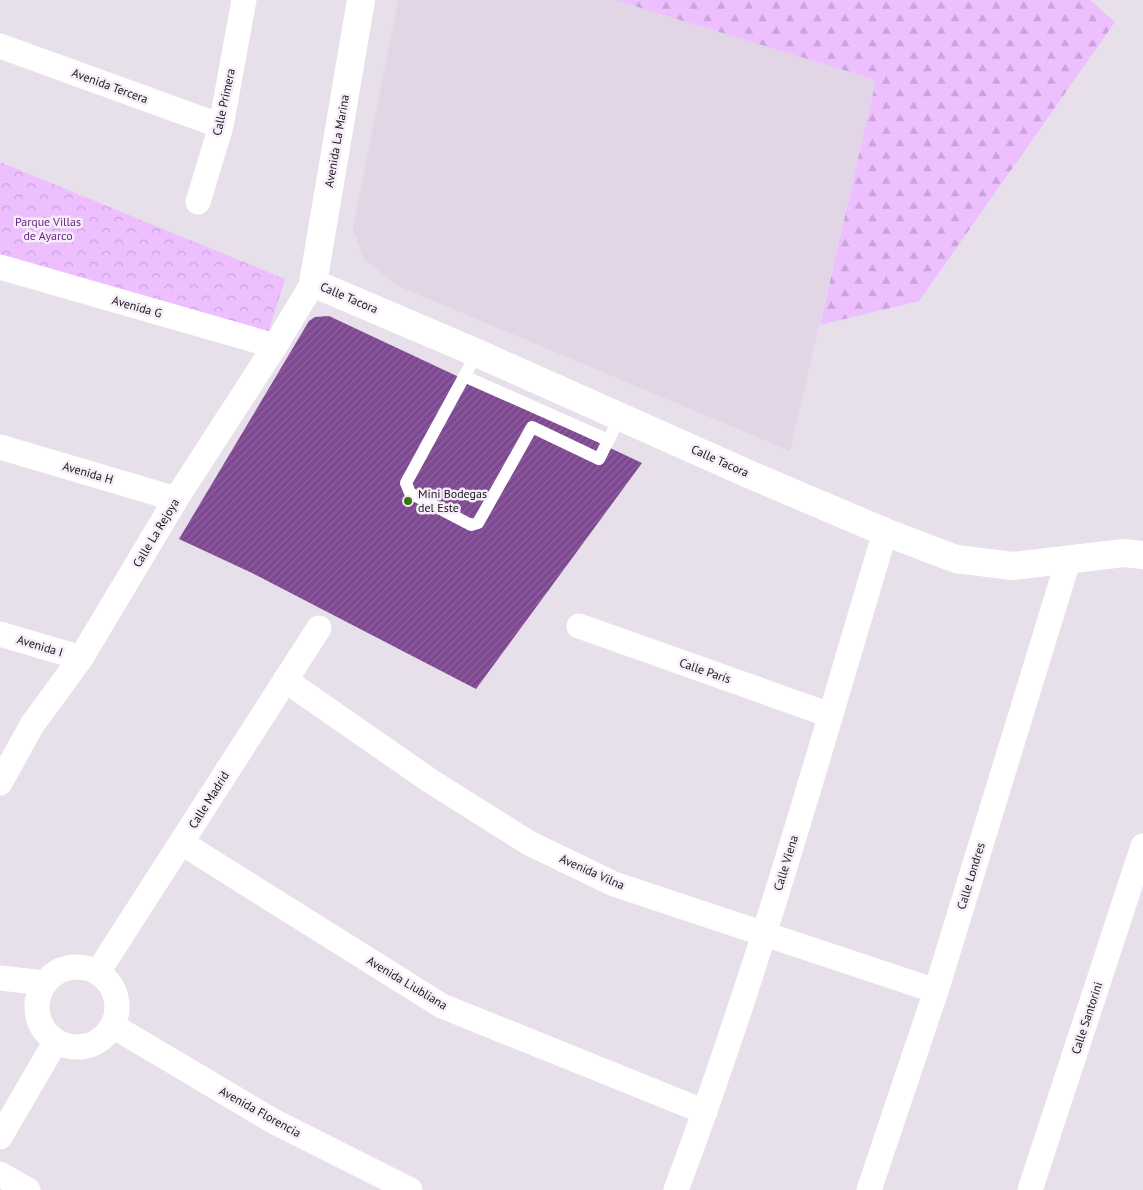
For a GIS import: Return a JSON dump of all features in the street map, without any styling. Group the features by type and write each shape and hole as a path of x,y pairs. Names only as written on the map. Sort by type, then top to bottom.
{"street":[{"name":"Calle Primera","path":"198,202 220,126 244,0"},
{"name":"Avenida La Marina","path":"313,283 361,0"},
{"name":"Avenida Tercera","path":"0,46 220,126"},
{"name":"Avenida G","path":"0,267 275,346"},
{"name":"Calle La Rejoya","path":"0,783 32,725 81,658 176,499 275,346 313,283"},
{"name":"Calle Tacora","path":"313,283 470,364 614,428 956,559 1013,566 1124,553 1143,555"},
{"name":"Avenida H","path":"0,447 176,499"},
{"name":"Calle Viena","path":"676,1190 705,1112 765,933 886,532"},
{"name":"Calle Londres","path":"869,1190 936,991 1068,561"},
{"name":"Calle París","path":"579,626 830,715"},
{"name":"Calle Madrid","path":"98,972 319,628"},
{"name":"Avenida I","path":"0,634 81,658"},
{"name":"Avenida Vilna","path":"285,680 432,782 529,842 614,884 936,991"},
{"name":"Avenida Liubliana","path":"182,843 442,1006 705,1112"},
{"name":"Calle Santorini","path":"1030,1190 1143,846"},
{"path":"87,967 98,972 108,980 115,990 118,1014 113,1026 105,1037 94,1044 82,1047 68,1046 56,1041 46,1033 39,1020 40,995 52,974 63,969 87,967"},
{"path":"0,978 40,995"},
{"path":"0,988 40,995"},
{"name":"Avenida Florencia","path":"113,1026 273,1121 410,1190"},
{"path":"0,1137 56,1041"},
{"path":"0,1174 28,1190"}],"lane":[{"path":"470,364 406,483 410,493 471,525 478,522 532,427 599,459 614,428"}],"shaded area":[{"path":"398,0 615,0 876,80 790,451 398,286 363,258 353,228"}],"green space":[{"path":"615,0 1090,0 1115,22 919,301 820,325 876,80"},
{"name":"Parque Villas de Ayarco","path":"0,162 285,279 267,337 0,260"}],"building":[{"name":"Mini Bodegas del Este","path":"329,316 642,463 476,689 252,573 179,539 309,321 315,317"}],"place":[{"name":"Mini Bodegas del Este","path":"408,501"}]}
